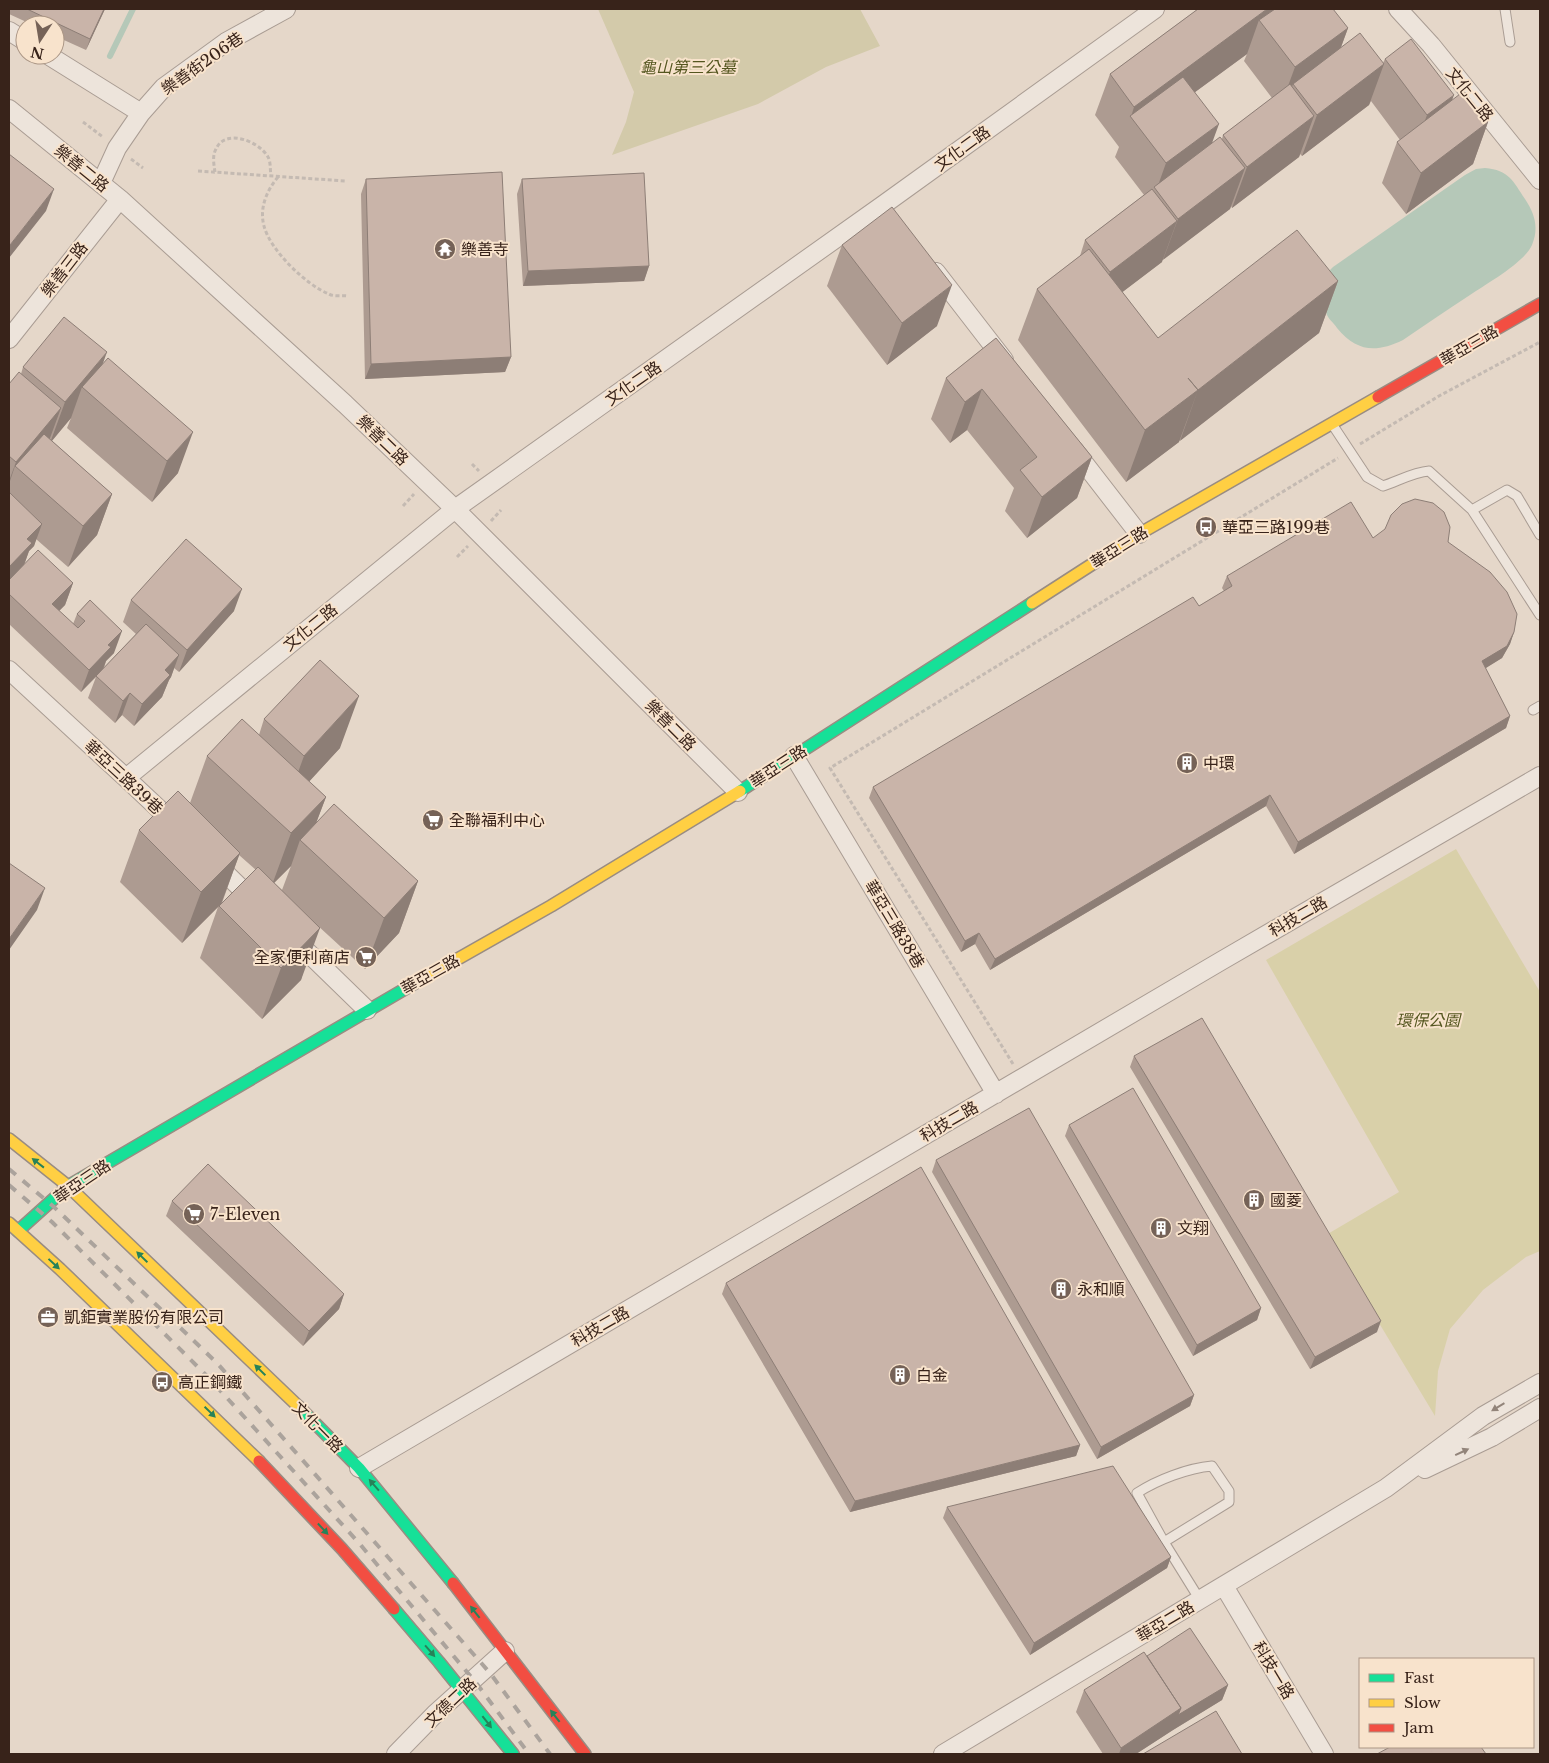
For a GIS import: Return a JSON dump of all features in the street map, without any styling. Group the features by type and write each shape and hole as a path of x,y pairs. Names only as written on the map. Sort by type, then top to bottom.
{"street":[{"name":"樂善街206巷","path":"102,183 118,148 141,113 164,87 226,42 286,9"},
{"name":"文化二路","path":"126,778 455,509 1155,9"},
{"name":"文化二路","path":"1398,9 1431,45 1540,180"},
{"path":"64,65 141,113"},
{"name":"樂善二路","path":"9,109 102,183 345,404 455,509 738,792"},
{"name":"樂善三路","path":"9,339 120,199"},
{"path":"883,205 895,220"},
{"path":"924,257 1012,371"},
{"name":"華亞三路","path":"12,1230 68,1186 367,1010 552,906 738,792 1139,534 1540,304"},
{"path":"1066,441 1139,534"},
{"name":"華亞三路39巷","path":"9,670 190,839"},
{"name":"華亞三路38巷","path":"794,756 996,1094"},
{"name":"科技二路","path":"359,1468 1540,776"},
{"path":"204,853 268,914"},
{"path":"282,928 367,1010"},
{"name":"文化一路","path":"9,1139 68,1186 296,1404 359,1468 391,1506 585,1754"},
{"path":"12,1230 249,1450 342,1549 462,1690 512,1754"},
{"name":"華亞二路","path":"943,1754 1386,1488 1483,1416 1540,1383"},
{"name":"華亞二路","path":"1386,1488 1492,1437 1540,1408"},
{"name":"科技一路","path":"1224,1586 1324,1754"},
{"name":"文德二路","path":"396,1754 435,1714 505,1651"}],"lane":[{"path":"1505,9 1510,42"},
{"path":"1331,424 1367,477 1383,486 1419,471 1429,471 1472,510 1540,615"},
{"path":"1472,510 1507,490 1517,496 1540,535"},
{"path":"1164,1542 1229,1502 1228,1491 1212,1466 1200,1467 1150,1484 1137,1493 1164,1542 1200,1600"}],"path":[{"path":"214,172 216,148 222,140 239,138 254,143 268,157 271,176"},
{"path":"198,171 346,181"},
{"path":"278,177 267,190 263,207 263,225 269,241 303,278 330,295 348,296"},
{"path":"1022,1060 1013,1065 830,768 1439,396 1540,342"}],"green space":[{"name":"龜山第三公墓","path":"598,9 860,9 880,46 826,67 758,104 612,155 626,122 634,92"},
{"name":"環保公園","path":"1456,849 1540,992 1540,1251 1526,1257 1483,1290 1450,1329 1438,1371 1435,1416 1326,1235 1399,1192 1266,960"}],"shaded area":[{"path":"1485,168 1500,171 1510,178 1531,210 1535,221 1535,233 1528,252 1504,273 1403,340 1384,347 1367,348 1352,342 1344,336 1327,314 1324,303 1323,277 1333,267 1465,175 1476,169"}],"building":[{"path":"27,9 104,9 90,39 65,27 65,15 40,15"},
{"path":"1198,9 1267,9 1134,107 1110,74"},
{"path":"1275,9 1333,9 1348,28 1295,67 1259,20"},
{"path":"1360,33 1384,64 1317,115 1293,84"},
{"path":"1411,39 1454,95 1427,115 1385,59"},
{"path":"1183,77 1219,124 1166,163 1130,116"},
{"path":"1290,84 1314,116 1247,167 1223,135"},
{"path":"1464,91 1488,122 1421,173 1397,142"},
{"path":"1220,137 1245,168 1178,219 1154,187"},
{"path":"9,154 54,189 10,245 9,244"},
{"name":"樂善寺","path":"502,172 511,357 371,364 366,179"},
{"path":"644,173 649,266 528,271 522,179"},
{"path":"1152,189 1177,221 1110,272 1085,240"},
{"path":"892,207 952,285 902,323 842,245"},
{"path":"1297,230 1338,281 1145,430 1037,289 1089,249 1158,338"},
{"path":"64,317 107,352 65,402 23,367"},
{"path":"996,338 1092,457 1042,497 1020,470 1037,457 982,389 965,402 946,378"},
{"path":"108,358 193,432 167,461 82,387"},
{"path":"19,372 61,408 16,462 9,456 9,384"},
{"path":"44,434 112,494 83,526 15,466"},
{"path":"9,492 42,524 27,539 32,543 9,567"},
{"name":"中環","path":"1415,499 1433,503 1444,512 1450,527 1448,542 1490,572 1507,592 1517,614 1514,632 1507,646 1482,661 1510,716 1298,842 1270,795 995,959 979,933 965,941 873,787 1193,597 1199,606 1232,586 1227,576 1351,502 1373,538 1385,529 1391,515 1402,504"},
{"path":"186,539 242,589 187,650 131,600"},
{"path":"38,550 73,583 52,604 78,628 85,621 77,614 90,600 122,631 108,645 111,647 89,670 9,594 9,580"},
{"path":"146,624 179,655 165,670 170,675 142,704 130,693 123,701 96,676"},
{"path":"320,660 359,696 304,756 264,719"},
{"path":"242,719 326,797 291,833 207,756"},
{"path":"178,791 240,853 201,892 139,830"},
{"path":"334,804 418,881 384,918 300,840"},
{"path":"9,863 45,888 9,939"},
{"path":"258,867 320,928 281,968 219,906"},
{"name":"國菱","path":"1202,1018 1381,1321 1315,1357 1134,1056"},
{"name":"文翔","path":"1133,1088 1261,1308 1197,1345 1069,1125"},
{"name":"永和順","path":"1029,1108 1194,1395 1101,1447 936,1160"},
{"path":"208,1164 344,1294 309,1331 172,1201"},
{"name":"白金","path":"921,1167 1080,1445 855,1501 726,1283"},
{"path":"1113,1466 1171,1557 1034,1643 947,1507"},
{"path":"1190,1628 1228,1685 1178,1715 1181,1708 1147,1656"},
{"path":"1144,1652 1181,1708 1121,1748 1084,1690"},
{"path":"1216,1711 1242,1754 1143,1754"},
{"path":"1388,1748 1482,1748 1486,1754 1377,1754"}],"waterway":[{"path":"110,56 133,9"}],"railway":[{"path":"9,1169 54,1207 217,1363 490,1673 550,1754"},
{"path":"9,1185 52,1222 207,1376 359,1543 477,1684 529,1754"}],"traffic: fast":[{"path":"740,791 1032,603"},
{"path":"18,1231 68,1186 410,986"},
{"path":"299,1407 359,1468 453,1583"},
{"path":"394,1609 513,1754"}],"traffic: slow":[{"path":"1032,603 1139,534 1378,397"},
{"path":"410,986 551,906 740,791"},
{"path":"9,1139 68,1186 299,1407"},
{"path":"9,1223 60,1269 259,1461"}],"traffic: jam":[{"path":"1378,397 1540,304"},
{"path":"259,1461 342,1549 394,1609"},
{"path":"453,1583 585,1754"}],"place":[{"name":"樂善寺","path":"445,249"},
{"name":"華亞三路199巷","path":"1206,527"},
{"name":"中環","path":"1187,763"},
{"name":"全聯福利中心","path":"433,820"},
{"name":"全家便利商店","path":"366,957"},
{"name":"國菱","path":"1254,1200"},
{"name":"7-Eleven","path":"194,1214"},
{"name":"文翔","path":"1161,1228"},
{"name":"永和順","path":"1061,1289"},
{"name":"凱鉅實業股份有限公司","path":"48,1317"},
{"name":"白金","path":"900,1375"},
{"name":"高正鋼鐵","path":"162,1382"}]}
